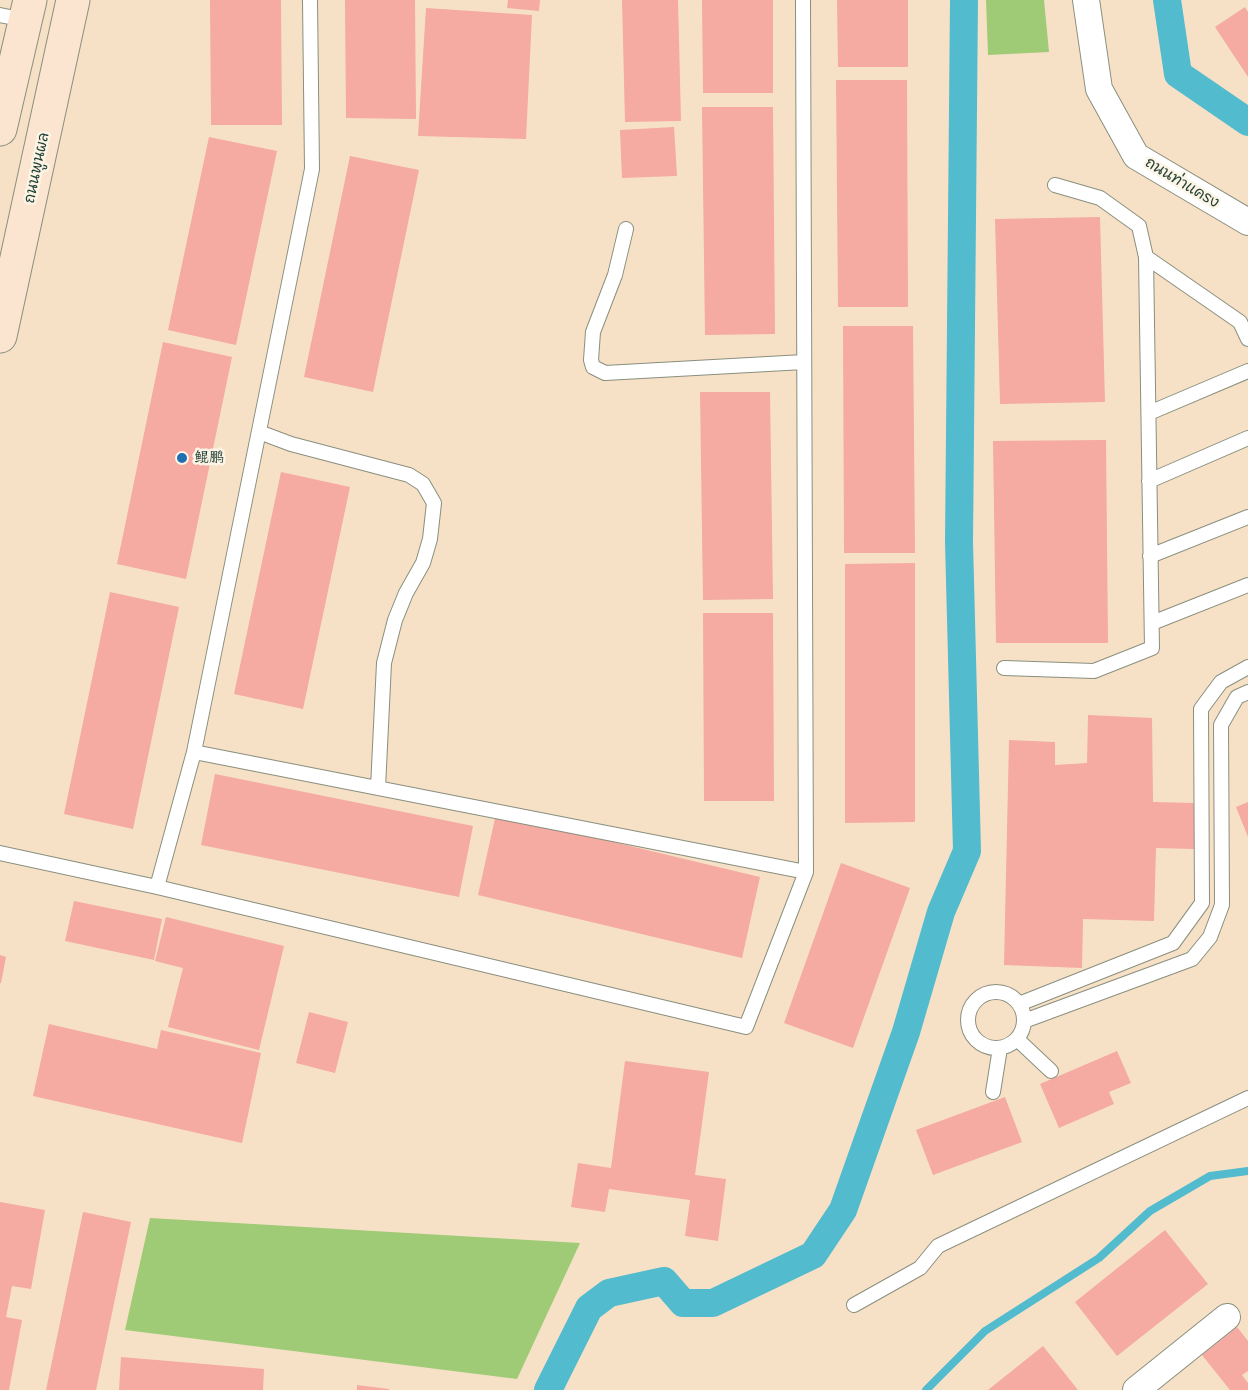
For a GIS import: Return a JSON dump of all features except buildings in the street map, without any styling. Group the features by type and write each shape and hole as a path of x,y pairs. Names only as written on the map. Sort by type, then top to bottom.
{"main road":[{"name":"ถนนพูนผล","path":"0,336 73,0"},
{"path":"0,129 18,12"}],"street":[{"name":"ถนนท่าแครง","path":"1086,0 1099,89 1136,156 1248,222"},
{"path":"1136,1390 1227,1317"}],"lane":[{"path":"157,886 194,752 312,169 310,0"},
{"path":"0,853 157,886 746,1027 806,872 803,0"},
{"path":"1004,668 1094,671 1152,648 1146,257 1139,226 1100,198 1055,185"},
{"path":"626,229 615,275 593,333 591,360 593,367 605,373 804,362"},
{"path":"1146,257 1240,321 1248,339"},
{"path":"1149,413 1248,371"},
{"path":"259,432 291,444 409,476 423,484 434,503 430,539 423,563 405,593 395,620 384,663 378,788"},
{"path":"1149,481 1248,438"},
{"path":"1150,556 1248,517"},
{"path":"1152,623 1248,585"},
{"path":"1019,1004 1173,943 1202,903 1201,709 1221,681 1248,667"},
{"path":"1024,1021 1192,959 1210,937 1222,905 1221,725 1237,697 1248,692"},
{"path":"194,752 806,872"},
{"path":"993,992 1012,997 1019,1004 1024,1021 1017,1039 1000,1048 982,1044 972,1035 968,1025 971,1007 984,995 993,992"},
{"path":"1017,1039 1051,1071"},
{"path":"993,1092 1000,1048"},
{"path":"854,1305 920,1268 938,1246 1248,1098"}],"green space":[{"path":"986,0 1044,0 1049,52 988,55"},
{"path":"150,1218 580,1243 517,1379 125,1330"}],"waterway":[{"path":"548,1390 589,1308 609,1293 664,1281 683,1303 713,1303 813,1255 843,1210 906,1032 941,912 967,851 959,542 964,0"},
{"path":"1167,0 1178,74 1248,122"},
{"path":"926,1390 985,1331 1099,1258 1150,1211 1210,1176 1248,1171"}],"place":[{"name":"鲲鹏","path":"182,458"}]}
